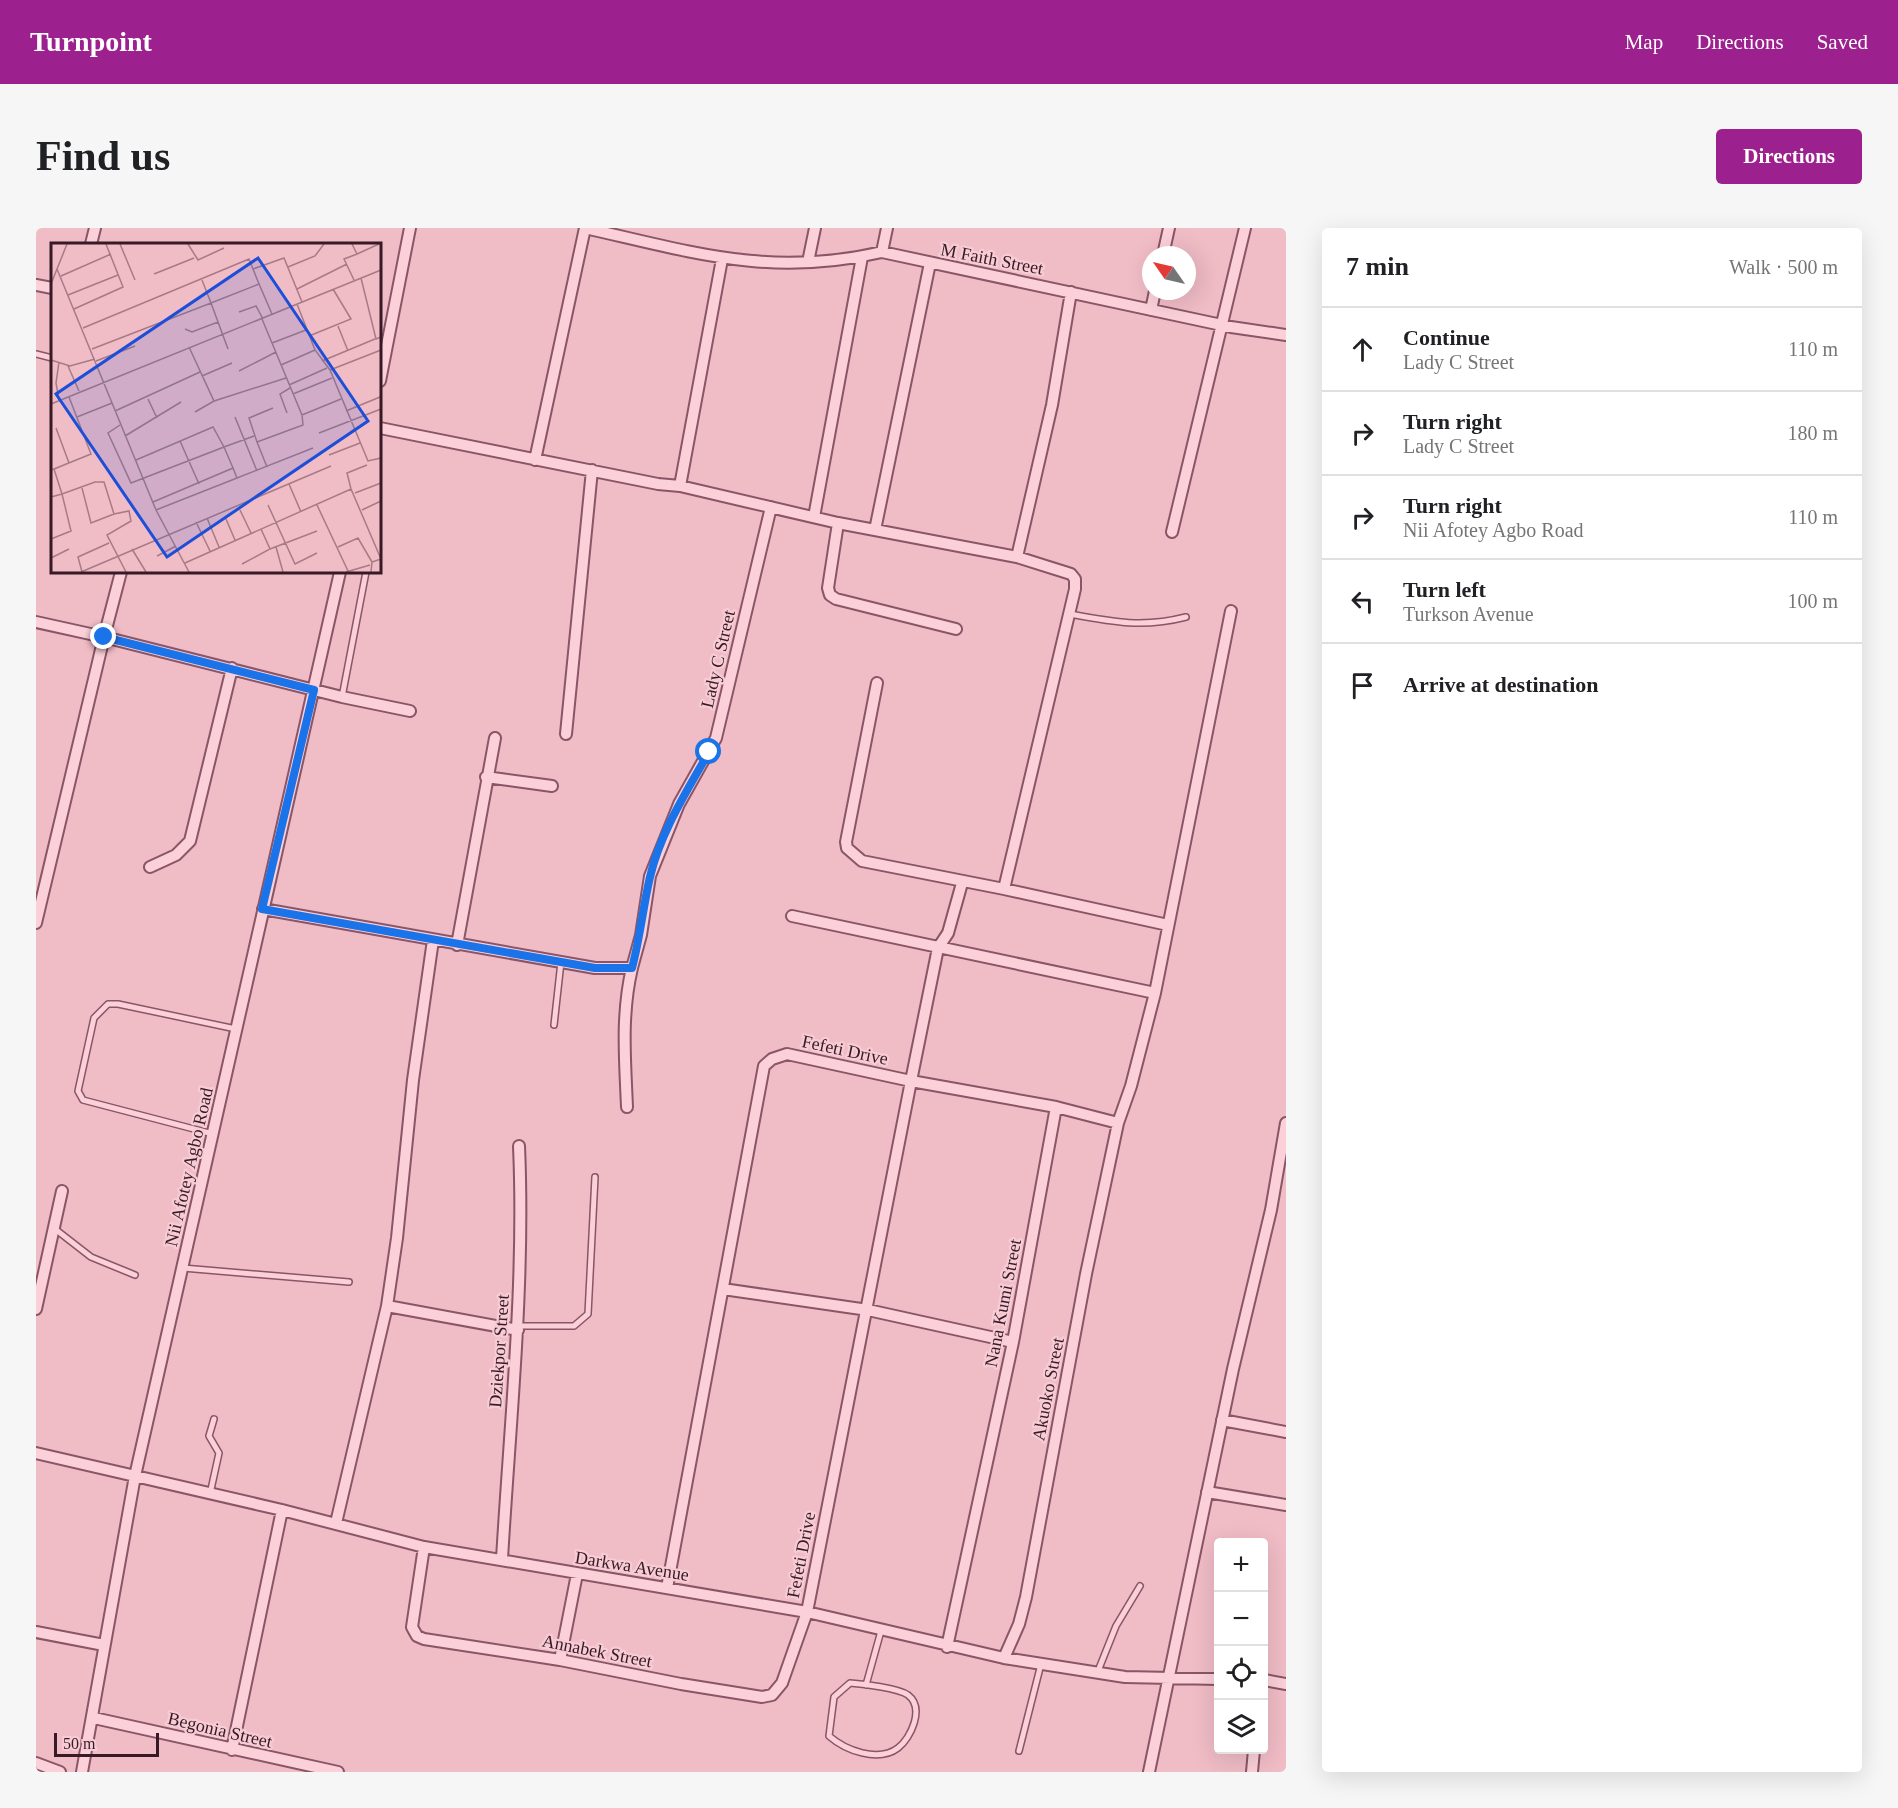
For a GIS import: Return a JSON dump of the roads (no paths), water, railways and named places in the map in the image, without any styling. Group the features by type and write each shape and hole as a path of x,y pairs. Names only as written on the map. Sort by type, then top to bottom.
{"street":[{"path":"91,243 95,228"},
{"path":"381,358 411,228"},
{"path":"535,460 585,228"},
{"name":"M Faith Street","path":"585,228 632,233 722,259 779,264 862,257 882,252 1151,310 1286,335"},
{"path":"808,262 815,228"},
{"path":"882,252 887,228"},
{"path":"1165,246 1169,228"},
{"path":"1172,532 1245,228"},
{"path":"814,517 862,257"},
{"path":"680,486 722,259"},
{"path":"875,530 930,263"},
{"path":"36,285 51,288"},
{"path":"1017,557 1052,405 1071,292"},
{"path":"1151,310 1153,300"},
{"path":"381,428 658,484 680,486 838,523 1017,557 1071,574 1075,579 1075,589 1070,614 1004,889"},
{"path":"566,734 592,470"},
{"name":"Lady C Street","path":"627,1107 623,1039 625,999 641,935 650,876 679,804 717,738 771,507"},
{"path":"838,523 828,588 830,595 836,599 956,629"},
{"path":"36,923 121,573"},
{"name":"Nii Afotey Agbo Road","path":"82,1772 94,1718 104,1645 135,1476 340,573"},
{"name":"Akuoko Street","path":"1004,1659 1019,1624 1026,1597 1086,1274 1118,1124 1155,993 1231,611"},
{"path":"36,622 232,668 342,697 410,711"},
{"path":"150,867 176,855 190,841 232,668"},
{"path":"877,683 846,842 847,849 862,861 1168,925"},
{"path":"457,945 486,777 495,738"},
{"path":"486,777 552,786"},
{"path":"962,882 948,933 938,948 911,1081 1056,1107 1118,1124"},
{"path":"262,909 595,968 632,968"},
{"path":"792,916 1155,993"},
{"path":"336,1523 387,1306 397,1238 413,1080 433,940"},
{"name":"Fefeti Drive","path":"667,1588 764,1066 772,1059 787,1054 911,1081 868,1310 807,1612"},
{"name":"Nana Kumi Street","path":"947,1647 1013,1342 1056,1107"},
{"path":"1149,1772 1222,1420 1271,1210 1286,1123"},
{"name":"Dziekpor Street","path":"502,1559 518,1328 522,1223 519,1146"},
{"path":"36,1309 62,1191"},
{"path":"723,1288 868,1310 1013,1342"},
{"path":"387,1306 518,1328"},
{"path":"1222,1420 1286,1432"},
{"name":"Darkwa Avenue","path":"36,1453 336,1523 424,1547 807,1612 1004,1659 1098,1671 1125,1677 1214,1679"},
{"path":"1207,1492 1286,1504"},
{"path":"232,1750 282,1510"},
{"name":"Annabek Street","path":"424,1547 412,1627 417,1636 560,1660 681,1684 762,1697 772,1695 782,1683 807,1612"},
{"path":"560,1660 577,1574"},
{"path":"36,1632 104,1645"},
{"path":"1268,1681 1286,1683"},
{"name":"Begonia Street","path":"94,1718 339,1772"},
{"path":"1252,1772 1254,1754"},
{"path":"36,1763 60,1772"}],"lane":[{"path":"36,354 51,358"},
{"path":"342,697 366,573"},
{"path":"1070,614 1129,624 1161,623 1186,617"},
{"path":"554,1025 561,962"},
{"path":"213,1134 83,1100 78,1090 94,1018 108,1004 118,1004 236,1029"},
{"path":"518,1328 574,1326 588,1314 595,1177"},
{"path":"53,1228 91,1257 135,1275"},
{"path":"183,1268 350,1282"},
{"path":"210,1494 219,1453 209,1436 214,1419"},
{"path":"1098,1671 1116,1626 1140,1586"},
{"path":"866,1685 881,1631"},
{"path":"1019,1751 1041,1664"},
{"path":"850,1683 866,1685 908,1694 914,1702 916,1716 908,1737 898,1748 888,1753 852,1751 829,1736 834,1697 850,1683"}]}
